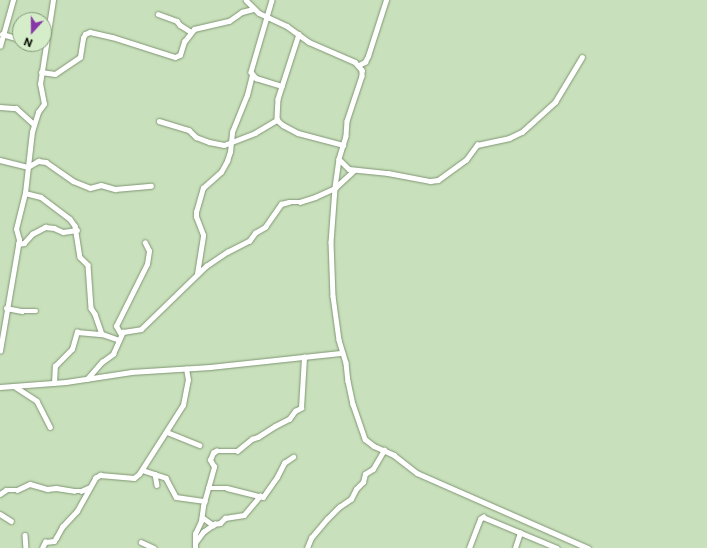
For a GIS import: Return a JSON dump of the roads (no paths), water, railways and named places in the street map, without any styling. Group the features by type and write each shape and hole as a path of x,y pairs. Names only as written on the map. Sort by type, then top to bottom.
{"street":[{"path":"0,46 2,33 13,0"},
{"path":"51,12 53,0"},
{"path":"246,0 253,9 266,17 287,26 309,42 359,64 365,62 368,56 386,0"},
{"path":"197,274 203,235 196,217 196,212 203,188 222,170 230,152 232,132 247,95 252,75 251,70 272,0"},
{"path":"41,72 55,74 80,57 83,38 85,34 90,32 112,37 158,53 175,57 180,55 184,42 191,32 204,26 229,20 242,12 253,9"},
{"path":"158,14 177,21 180,25 191,32"},
{"path":"2,33 12,36"},
{"path":"277,120 278,99 299,34"},
{"path":"0,350 18,244 16,229 26,192 34,124 38,112 44,104 40,84 44,52"},
{"path":"339,159 347,169 388,173 430,181 438,180 466,160 477,145 509,138 522,132 555,102 582,56"},
{"path":"359,64 362,76 347,121 346,136 339,159 334,188 331,225 332,281 336,324 342,353 346,363 353,404 364,437 374,446 394,455 411,470 588,548"},
{"path":"252,75 262,80 282,86"},
{"path":"0,107 16,108 34,124"},
{"path":"277,120 298,133 343,146"},
{"path":"159,121 188,130 196,137 209,142 224,145 255,133 277,120"},
{"path":"0,160 28,167 38,161 46,162 73,181 90,188 101,185 115,189 152,186"},
{"path":"87,379 102,362 113,354 124,331 141,329 184,290 197,274 227,252 249,241 255,233 265,227 281,204 300,202 315,198 334,188 354,170"},
{"path":"26,192 41,197 70,219 77,230 80,257 88,265 91,308 95,314 102,334"},
{"path":"18,244 24,243 32,234 45,227 54,228 63,232 77,230"},
{"path":"120,337 116,326 147,264 149,251 145,244"},
{"path":"6,308 22,311 36,311"},
{"path":"54,383 55,366 72,348 77,332 120,337"},
{"path":"0,387 54,383 131,372 186,369 342,353"},
{"path":"195,545 195,534 202,517 214,467 210,460 213,453 216,451 237,450 252,438 258,438 289,419 294,412 302,408 304,357"},
{"path":"42,548 45,542 56,538 62,527 77,511 88,488 98,476 134,478 142,470 183,405 188,380 186,369"},
{"path":"14,386 37,401 50,427"},
{"path":"167,432 200,445"},
{"path":"307,548 311,538 327,519 351,499 356,489 363,482 365,474 373,469 384,450"},
{"path":"208,488 227,488 260,496 266,496 284,463 293,458"},
{"path":"142,470 166,478 176,497 205,501"},
{"path":"155,474 157,485"},
{"path":"0,494 6,490 17,490 30,484 47,489 56,488 74,491 80,491 88,488"},
{"path":"195,545 203,532 213,525 220,523 225,518 244,515 260,496"},
{"path":"0,514 10,521"},
{"path":"202,517 213,525"},
{"path":"469,548 480,519 483,517 556,548"},
{"path":"515,548 520,533"},
{"path":"25,535 26,548"},
{"path":"141,542 154,548"}]}
